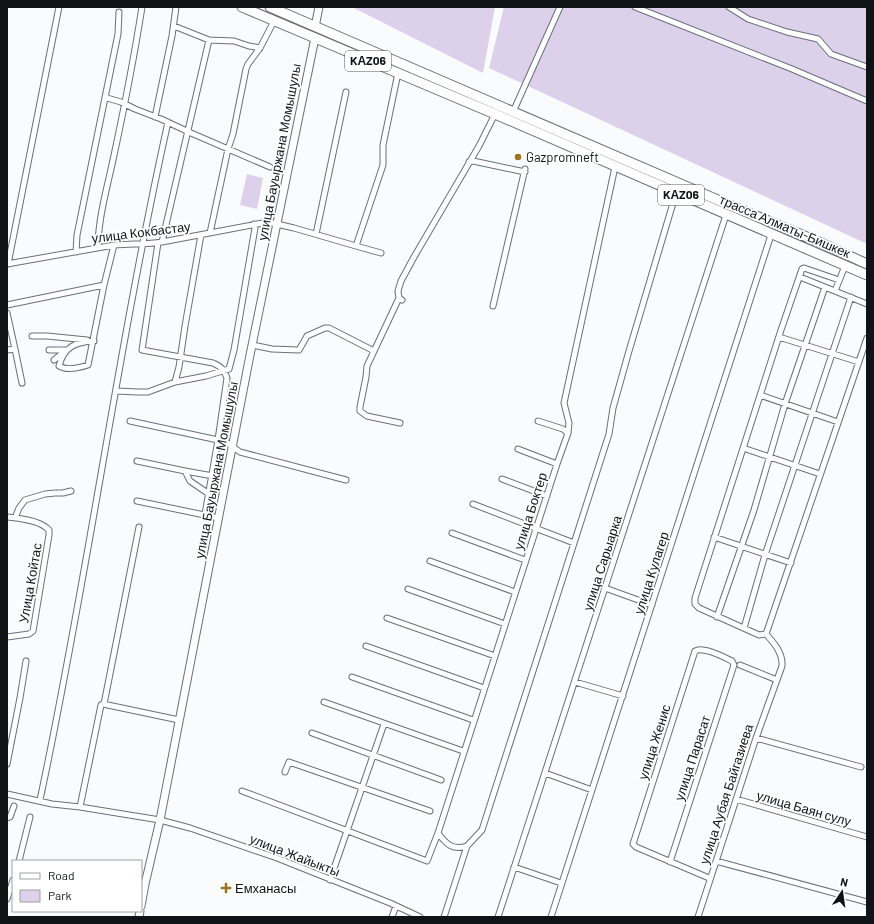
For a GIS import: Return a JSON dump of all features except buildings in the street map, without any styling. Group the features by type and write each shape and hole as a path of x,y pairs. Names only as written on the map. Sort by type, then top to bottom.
{"highway":[{"name":"KАZ06","path":"242,7 495,114"},
{"name":"KАZ06","path":"270,7 513,112"},
{"name":"трасса Алматы-Бишкек","path":"513,112 819,242 867,264"},
{"name":"трасса Алматы-Бишкек","path":"495,114 771,235 867,275"},
{"path":"576,150 580,140"},
{"path":"814,253 819,242"}],"street":[{"path":"8,264 59,7"},
{"path":"155,117 174,26 176,7"},
{"path":"315,27 319,7"},
{"path":"513,112 560,7"},
{"path":"635,7 792,69 867,101"},
{"path":"729,7 748,19 787,32 818,39 831,54 867,67"},
{"path":"98,248 103,208 143,9"},
{"path":"76,252 77,235 118,34 120,12"},
{"path":"210,233 228,149 233,134 246,69 260,48 274,21"},
{"path":"174,26 208,40 234,41 260,48"},
{"name":"улица Бауыржана Момышулы","path":"142,900 160,820 252,345 315,38"},
{"path":"205,514 227,378 221,366 213,363 142,350 160,243 208,40"},
{"path":"356,246 383,165 383,145 398,73"},
{"path":"316,234 346,92"},
{"path":"106,96 107,98 124,103 187,132 270,167"},
{"path":"400,423 367,416 360,411 367,366 400,299 398,291 401,281 495,114"},
{"path":"40,800 62,690 142,244 168,122"},
{"path":"469,162 473,161 525,171 494,306"},
{"name":"улица Боктер","path":"347,830 427,861 438,832 525,560 568,433 569,423 564,403 615,167"},
{"path":"444,917 467,846 482,830 609,434 613,408 676,193"},
{"name":"улица Сарыарка","path":"498,917 726,215"},
{"name":"улица Кокбастау","path":"8,264 128,243 160,243 268,222 277,223 381,253"},
{"path":"116,391 148,392 175,382 229,369 234,350 255,228 254,224"},
{"path":"175,382 201,235"},
{"name":"улица Кулагер","path":"550,917 623,696 771,235"},
{"path":"66,350 59,366 60,368 72,369 88,365 104,285 114,245"},
{"path":"835,291 845,266"},
{"path":"839,280 804,268 802,269 694,600 695,604 699,608 759,635 766,634 867,338"},
{"path":"800,276 866,303 867,296"},
{"path":"7,305 104,285"},
{"path":"717,617 740,546 754,510 785,404 825,287"},
{"path":"744,628 765,555 851,297"},
{"path":"7,313 22,383"},
{"path":"252,345 272,349 299,350 307,336 325,328 330,328 374,351"},
{"path":"32,336 53,336 94,341"},
{"path":"779,337 859,362"},
{"path":"54,360 74,344 94,341"},
{"path":"7,350 14,349"},
{"path":"49,350 66,350"},
{"path":"760,395 838,422"},
{"path":"130,421 226,442 240,452 346,480"},
{"path":"538,421 563,429 568,433"},
{"path":"226,442 234,438"},
{"path":"743,448 768,458 820,474"},
{"path":"518,449 557,464"},
{"path":"137,461 212,476"},
{"path":"186,471 190,481 209,494"},
{"path":"502,479 547,496"},
{"path":"15,518 19,508 25,500 45,494 71,491"},
{"path":"137,501 219,518"},
{"path":"473,504 574,542"},
{"name":"Улица Койтас","path":"7,517 42,525 49,530 42,582 33,631 29,634 7,638"},
{"path":"80,807 102,706 104,704 139,527"},
{"path":"452,533 525,560"},
{"path":"714,537 791,563"},
{"path":"430,561 515,592"},
{"path":"605,588 652,605"},
{"path":"408,589 505,624"},
{"path":"387,618 495,656"},
{"name":"улица Аубая Байгазиева","path":"698,917 756,738 782,666 781,657 777,648 766,634"},
{"path":"366,646 484,688"},
{"name":"улица Женис","path":"670,862 636,847 633,844 695,651 700,649 732,661"},
{"path":"7,764 26,661"},
{"name":"улица Парасат","path":"670,862 734,665 732,661"},
{"path":"740,665 777,680"},
{"path":"352,677 473,720"},
{"path":"575,682 623,696"},
{"path":"324,702 463,751"},
{"path":"104,704 180,720"},
{"path":"330,880 384,724"},
{"path":"312,733 441,780"},
{"path":"756,738 861,767"},
{"path":"285,772 289,762 430,812"},
{"path":"545,773 592,790"},
{"path":"242,791 347,830"},
{"name":"улица Жайыкты","path":"7,794 40,800 52,804 160,820 224,839 277,858 420,917"},
{"name":"улица Баян сулу","path":"736,799 867,837"},
{"path":"7,818 10,817 14,806"},
{"path":"19,860 30,817"},
{"path":"438,832 451,847 459,849 467,846"},
{"path":"716,861 867,902"},
{"path":"670,862 710,878"},
{"path":"514,867 562,883"},
{"path":"7,899 12,883"},
{"path":"392,917 396,906"}],"green space":[{"path":"352,7 495,7 483,73"},
{"path":"504,7 867,7 867,244 489,68"},
{"path":"588,146 807,241 805,244 584,149"},
{"path":"247,174 263,178 257,209 240,205"}],"place":[{"name":"Gazpromneft","path":"518,157"},
{"name":"Емханасы","path":"226,888"}]}
